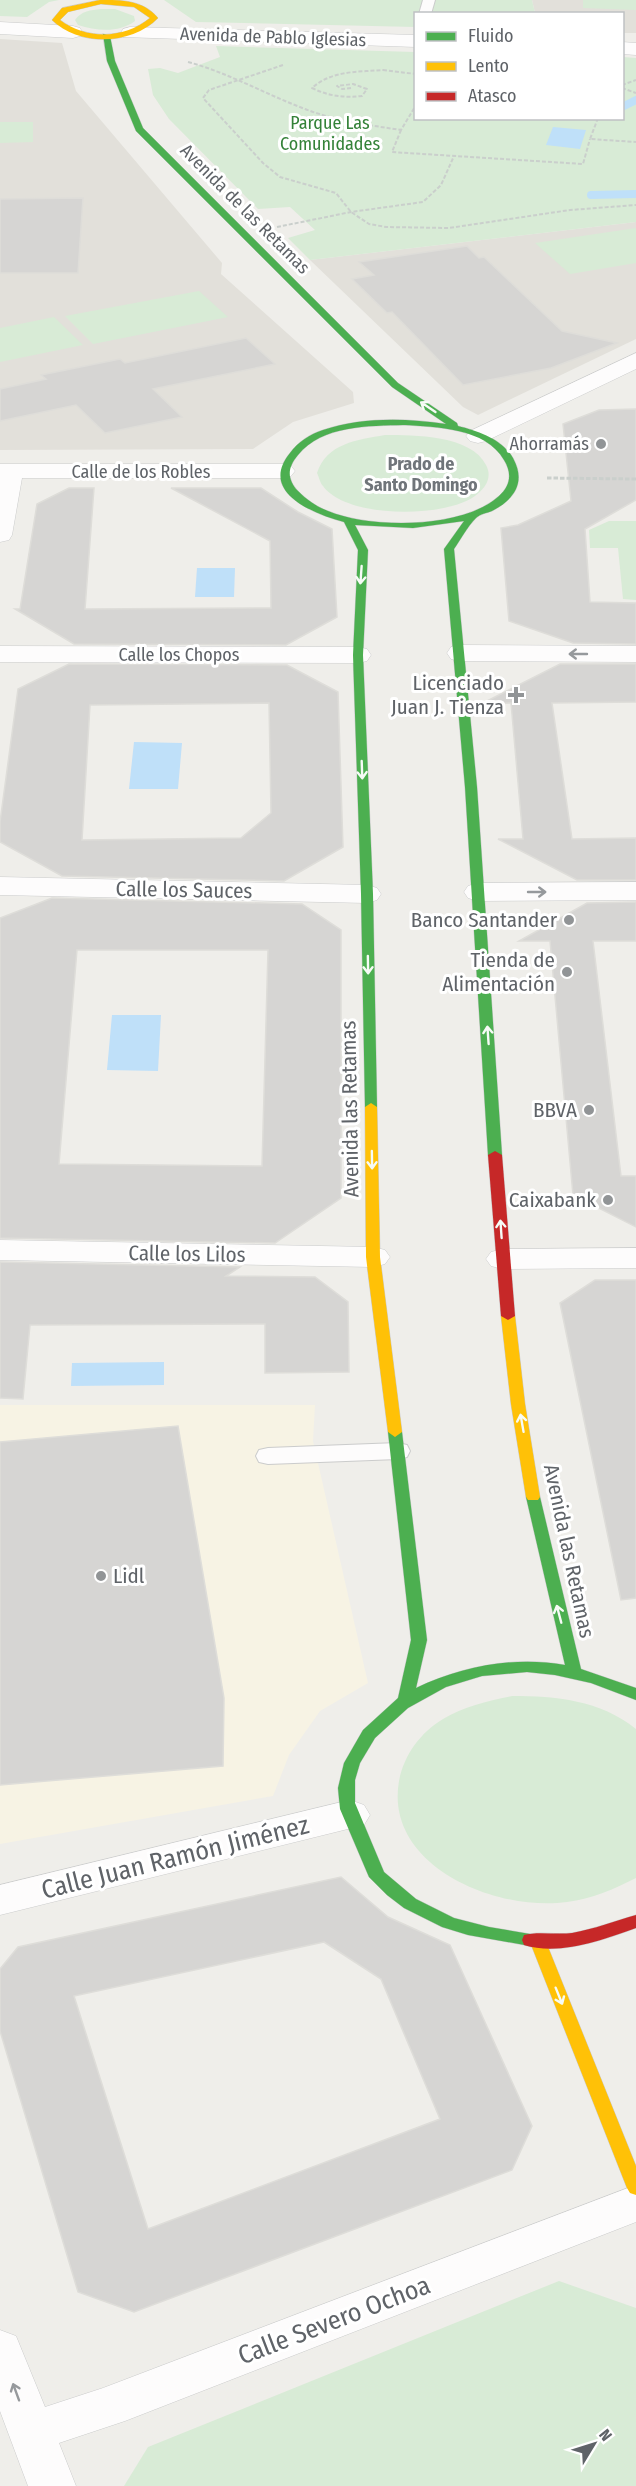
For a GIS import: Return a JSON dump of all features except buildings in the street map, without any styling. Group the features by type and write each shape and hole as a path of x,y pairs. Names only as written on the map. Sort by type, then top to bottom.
{"street":[{"path":"0,22 56,20 65,10 75,6 117,1 137,6 151,13 154,18 151,24 130,33 106,36 0,28"},
{"path":"56,20 58,25 73,32"},
{"name":"Avenida de Pablo Iglesias","path":"151,24 198,29 414,35"},
{"name":"Avenida de Pablo Iglesias","path":"130,33 414,41"},
{"name":"Avenida de las Retamas","path":"106,36 111,62 139,129 244,234 390,395 499,448 512,462 516,478"},
{"path":"516,478 507,495 487,509 445,522 413,526 380,525 348,520 320,512 299,500 286,486 282,471 290,454 310,439 339,429 375,423 404,422 469,433 636,360"},
{"path":"375,423 390,395"},
{"path":"0,535 5,471"},
{"name":"Calle de los Robles","path":"5,471 282,471"},
{"name":"Avenida las Retamas","path":"473,515 449,549 460,653 503,1259 518,1406 553,1590 574,1671"},
{"name":"Avenida las Retamas","path":"348,520 363,550 358,655 367,894 373,1257 398,1451 418,1640 406,1698"},
{"path":"460,653 636,654"},
{"name":"Calle los Chopos","path":"0,654 358,655"},
{"name":"Calle los Sauces","path":"0,886 367,894"},
{"path":"478,892 636,891"},
{"name":"Calle los Lilos","path":"0,1250 373,1257"},
{"path":"503,1259 636,1258"},
{"path":"636,1694 619,1684 574,1671 514,1666 456,1675 406,1698 374,1725 352,1759 345,1796 350,1815 378,1876 421,1910 476,1933 538,1942 581,1939 622,1928 636,1921"},
{"name":"Calle Juan Ramón Jiménez","path":"0,1900 350,1815"},
{"path":"538,1942 636,2188"},
{"name":"Calle Severo Ochoa","path":"30,2432 109,2407 636,2203"},
{"path":"0,2350 52,2486"}],"lane":[{"path":"268,1456 398,1451"}],"path":[{"path":"187,62 237,79 305,109 349,123 401,130"},
{"path":"288,65 237,79 209,90 203,98 263,163 280,177 336,193 351,212 369,224 386,227 449,228 570,210 636,205"},
{"path":"356,67 414,74"},
{"path":"351,88 342,89 337,86 345,83 359,84 367,90 362,96 346,98 324,95 312,88 319,80 332,75 387,70"},
{"path":"414,108 401,130 392,152 583,164 597,120"},
{"path":"590,139 636,142"},
{"path":"244,234 351,212 423,202 441,185 454,156"},
{"path":"516,478 636,479"}],"shaded area":[{"path":"532,0 636,0 636,33 624,33 624,12 535,12"},
{"path":"0,39 62,43 76,91 222,263 221,274 353,392 354,403 293,422 253,449 0,450"},
{"path":"636,222 636,339 478,415 463,407 310,260"},
{"path":"0,1405 315,1405 313,1441 368,1683 320,1711 289,1755 273,1796 0,1844"}],"green space":[{"path":"0,0 59,0 49,2 27,17 0,16"},
{"path":"164,0 532,0 535,12 414,12 414,27 196,22"},
{"path":"583,0 636,0 636,10 583,8"},
{"path":"115,9 134,16 135,21 122,28 108,30 78,25 75,20 83,13"},
{"name":"Parque Las Comunidades","path":"216,46 414,52 414,120 624,120 624,57 636,58 636,222 310,260 288,238 315,230 290,207 258,209 169,119 153,95 148,69 160,68 178,73 220,57"},
{"path":"0,122 33,122 33,142 0,143"},
{"path":"636,228 636,263 570,274 535,243"},
{"path":"199,291 228,317 93,344 65,316"},
{"path":"54,317 83,345 0,362 0,328"},
{"path":"385,435 411,435 455,442 479,455 488,470 487,482 475,496 461,503 442,508 397,512 353,505 335,497 322,485 317,473 328,455 354,441"},
{"path":"609,521 636,521 636,600 623,599 618,548 590,548 589,530"},
{"path":"512,1696 545,1697 593,1706 622,1719 636,1729 636,1878 603,1893 576,1901 539,1903 509,1899 479,1891 451,1877 427,1859 409,1837 399,1811 399,1781 401,1771 414,1745 427,1731 451,1714 476,1704"},
{"path":"559,2281 636,2308 636,2486 124,2486 148,2447"}],"water":[{"path":"553,127 586,130 580,149 546,145"},
{"path":"197,568 235,568 234,597 195,597"},
{"path":"134,742 182,743 178,789 129,789"},
{"path":"112,1015 161,1015 158,1071 107,1070"},
{"path":"164,1362 164,1385 71,1386 72,1363"}],"waterway":[{"path":"624,106 636,100"},
{"path":"591,195 636,194"}],"traffic: fast":[{"path":"106,36 111,61 139,129 395,385 454,425"},
{"path":"404,422 468,431 496,445 507,456 514,470 514,483 508,493 493,506 468,517 413,525 382,525 325,514 303,502 286,483 284,477 286,464 310,439 356,425 404,422"},
{"path":"473,515 449,549 471,787 495,1155"},
{"path":"348,520 363,550 358,655 367,894 371,1107"},
{"path":"395,1432 419,1640 406,1698"},
{"path":"533,1497 574,1671"},
{"path":"530,1940 489,1934 448,1922 429,1914 393,1891 371,1865 350,1815 346,1788 352,1763 369,1734 402,1704 420,1692 461,1676 504,1668 555,1669 610,1683 636,1694"}],"traffic: slow":[{"path":"101,2 137,5 154,18 133,32 105,37 78,33 66,28 56,20 65,10 101,2"},
{"path":"371,1107 373,1257 395,1432"},
{"path":"508,1316 518,1404 533,1497"},
{"path":"538,1942 636,2188"}],"traffic: jam":[{"path":"495,1155 508,1316"},
{"path":"530,1940 557,1941 584,1937 636,1921"}],"place":[{"name":"Ahorramás","path":"601,444"},
{"name":"Licenciado Juan J. Tienza","path":"516,695"},
{"name":"Banco Santander","path":"569,920"},
{"name":"Tienda de Alimentación","path":"567,972"},
{"name":"BBVA","path":"589,1110"},
{"name":"Caixabank","path":"608,1200"},
{"name":"Lidl","path":"101,1576"}],"district":[{"name":"Prado de Santo Domingo","path":"421,474"}]}
